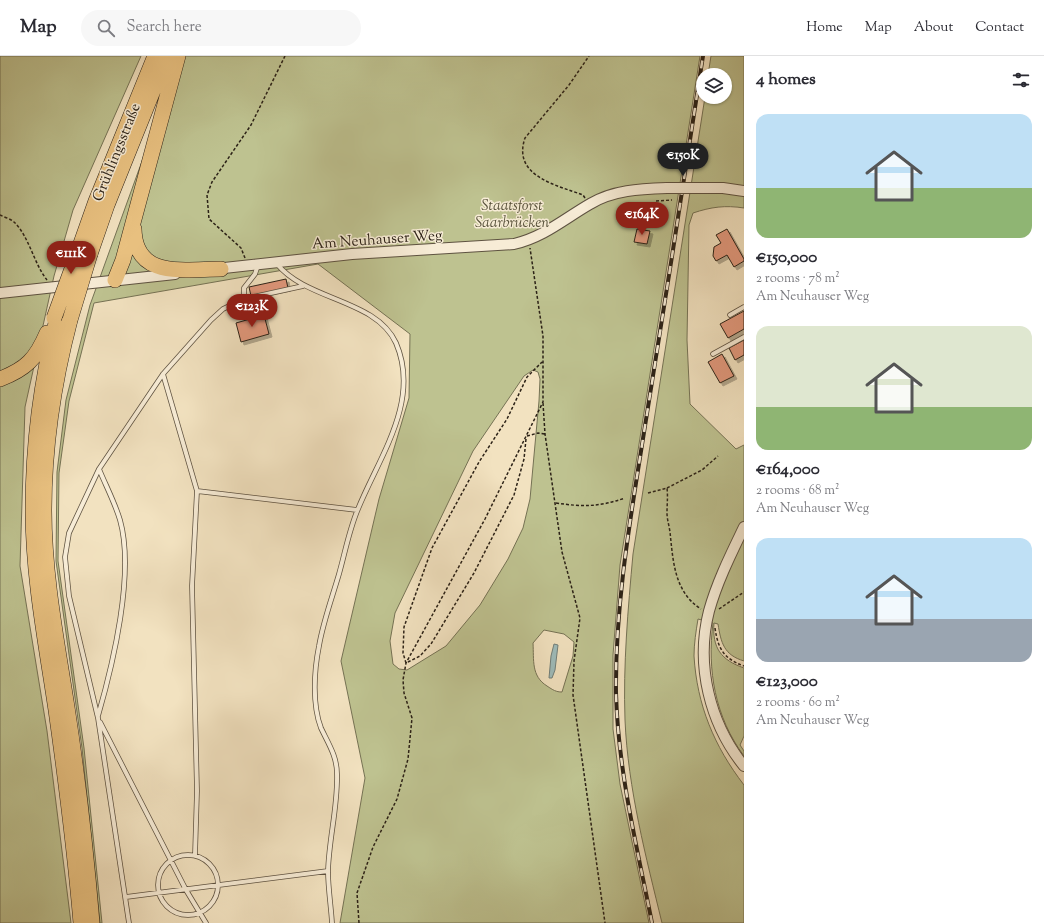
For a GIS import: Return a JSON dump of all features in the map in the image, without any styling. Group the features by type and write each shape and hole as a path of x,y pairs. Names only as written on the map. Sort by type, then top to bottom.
{"highway":[{"name":"Grühlingsstraße","path":"84,251 155,56"},
{"path":"0,379 18,371 30,362 41,349 60,319 84,251 107,205 167,56"},
{"path":"115,280 135,218 178,56"},
{"path":"135,218 134,240 136,247 141,255 156,266 170,270 221,269"},
{"path":"80,923 64,770 36,585 34,544 34,465 39,415 46,372 73,266 84,251"},
{"path":"60,319 59,368 51,416 46,465 45,542 49,591 76,769 92,923"}],"street":[{"name":"Am Neuhauser Weg","path":"0,293 277,264 352,254 497,246 529,240 551,230 590,204 619,192 634,189 667,188 723,188 744,191"},
{"path":"744,527 717,587 709,612 705,640 704,665 711,704 728,744 744,766"}],"lane":[{"path":"277,264 286,275 304,286 350,304 375,318 395,342 404,371 402,403 381,461 357,510 319,646 315,698 321,727 334,755 337,774 328,871 332,923"},
{"path":"244,299 244,288 256,274 254,266"},
{"path":"129,923 98,718 69,596 65,557 69,533 99,469 163,374 211,320 223,309 244,299 304,286"},
{"path":"730,315 744,307"},
{"path":"713,354 744,338"},
{"path":"163,374 197,491 192,586 197,791 195,855"},
{"path":"99,469 120,521 125,561 120,618 109,676 98,718 172,860 186,890 206,923"},
{"path":"197,491 357,510"},
{"path":"185,855 195,855 205,860 214,869 219,885 213,902 200,913 187,915 174,912 164,904 159,892 160,875 167,863 172,860 185,855"},
{"path":"126,897 328,871"}],"path":[{"path":"254,266 240,248 209,219 207,195 219,170 251,125 285,56"},
{"path":"589,56 570,85 525,138 522,147 522,156 526,166 534,174 548,182 583,195 590,204"},
{"path":"656,201 672,200"},
{"path":"0,215 14,222 28,245 41,272 52,288"},
{"path":"529,240 544,336 542,362 545,434 562,552 580,618 574,668 573,695 605,923"},
{"path":"406,663 403,653 404,627 432,548 479,462 507,419 527,377 542,362"},
{"path":"358,923 357,893 373,847 397,799 408,759 412,718 404,693 403,680 406,663 485,519 543,402"},
{"path":"527,436 545,434"},
{"path":"406,663 420,656 431,644 474,573 514,495 524,459 527,436"},
{"path":"648,493 667,488 702,470 718,456"},
{"path":"667,488 669,499 667,514 672,561 676,576 692,603 700,609 709,612 716,611 744,592"},
{"path":"556,502 583,507 608,504 625,498"},
{"path":"716,622 715,627 719,647 725,657 744,666"}],"green space":[{"path":"0,56 141,56 73,210 54,276 25,407 20,566 47,731 71,923 0,923"},
{"name":"Staatsforst Saarbrücken","path":"184,56 700,56 698,68 696,68 696,81 620,565 613,655 613,729 620,784 649,923 340,923 365,778 341,661 379,499 409,398 410,334 318,264 94,303 69,401 59,473 58,561 84,748 102,923 100,923 82,748 56,561 57,472 66,400 90,305 154,128","holes":["533,370 538,372 540,379 539,401 530,499 523,528 508,559 480,605 446,646 407,670 399,669 393,664 390,641 395,613 473,451 524,376","544,630 564,634 574,642 573,656 562,692 558,692 547,686 538,677 534,667 533,643"]},
{"path":"711,56 744,56 744,208 712,208 693,213 689,225 687,340 690,404 736,449 744,445 744,661 728,652 722,642 718,624 714,623 714,632 717,646 724,657 736,665 744,668 744,736 740,745 744,751 744,756 726,725 715,692 711,658 713,623 698,619 694,656 699,691 709,724 724,755 744,785 744,923 662,923 639,823 630,772 625,720 626,637 633,554 704,104 732,104 732,68 709,68"}],"water":[{"path":"554,644 558,645 555,670 552,678 549,678 551,656"}],"building":[{"path":"637,229 650,231 647,244 634,242"},
{"path":"727,229 744,259 744,261 734,267 727,255 716,261 713,256 714,247 721,243 716,235"},
{"path":"286,279 288,288 251,296 249,287"},
{"path":"744,311 744,329 728,338 720,324"},
{"path":"264,315 269,334 241,342 236,323"},
{"path":"744,340 744,355 735,360 729,348"},
{"path":"722,354 734,376 720,383 708,362"}],"railway":[{"path":"652,923 629,809 620,751 616,693 616,659 621,592 629,526 703,56"}]}
